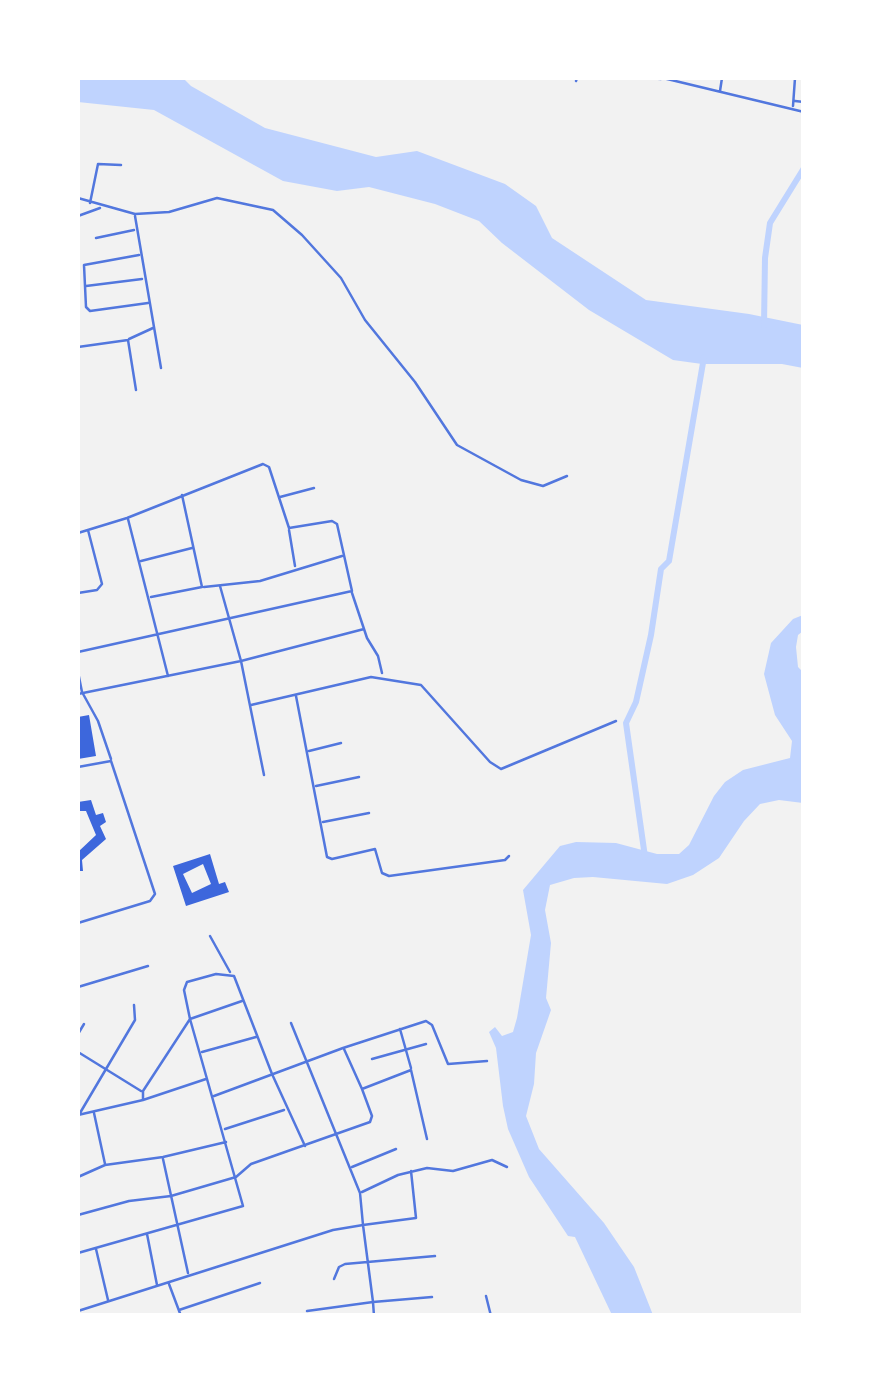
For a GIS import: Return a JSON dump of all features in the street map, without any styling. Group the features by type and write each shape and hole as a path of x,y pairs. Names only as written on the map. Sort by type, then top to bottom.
{"street":[{"path":"648,78 804,112"},
{"path":"720,93 722,78"},
{"path":"792,109 794,78"},
{"path":"794,101 804,102"},
{"path":"90,203 98,164 120,165"},
{"path":"78,198 134,214 169,212 217,198 273,210 342,278 365,320 415,382 457,445 521,480 544,486 567,476"},
{"path":"78,216 103,207"},
{"path":"134,214 162,368"},
{"path":"96,238 136,230"},
{"path":"140,255 87,264 86,307 90,311 148,303"},
{"path":"86,286 144,279"},
{"path":"78,282 86,280"},
{"path":"78,347 128,340 153,328"},
{"path":"128,340 136,390"},
{"path":"78,533 128,518 263,464 268,467 288,528 296,569"},
{"path":"278,498 314,488"},
{"path":"182,494 202,586"},
{"path":"128,518 168,677"},
{"path":"288,528 335,522 352,591 382,676"},
{"path":"78,593 97,590 102,584 88,530"},
{"path":"139,561 193,548"},
{"path":"149,598 202,586 260,581 344,555"},
{"path":"220,586 232,620 264,776"},
{"path":"78,652 352,591"},
{"path":"80,693 241,661 364,629"},
{"path":"78,672 80,693 98,721 155,894 150,901 78,923"},
{"path":"251,704 382,676 421,685 501,769 616,721"},
{"path":"296,695 327,857 374,849 386,876 506,860 510,856"},
{"path":"309,751 341,744"},
{"path":"78,768 111,761"},
{"path":"315,786 358,776"},
{"path":"321,822 369,813"},
{"path":"210,936 244,1001 305,1146"},
{"path":"78,987 148,966"},
{"path":"78,1253 147,1231 239,1209 244,1201 190,1019 184,985 207,976 231,974"},
{"path":"143,1100 143,1091 190,1019 244,1001"},
{"path":"78,1115 135,1020 134,1005"},
{"path":"213,1097 343,1048 430,1022 448,1064 486,1062"},
{"path":"291,1023 360,1193 374,1316"},
{"path":"78,1034 84,1024"},
{"path":"400,1030 427,1139"},
{"path":"200,1053 258,1036"},
{"path":"372,1059 426,1044"},
{"path":"78,1215 170,1196 236,1177 252,1164 338,1136 372,1120 343,1048"},
{"path":"78,1052 143,1091"},
{"path":"362,1088 411,1070"},
{"path":"78,1115 143,1100 207,1079"},
{"path":"224,1130 287,1110"},
{"path":"94,1112 105,1166"},
{"path":"78,1177 105,1166 226,1142"},
{"path":"351,1168 396,1150"},
{"path":"162,1157 188,1274"},
{"path":"360,1193 427,1168 453,1171 492,1160 507,1167"},
{"path":"78,1311 334,1230 416,1218 412,1172"},
{"path":"147,1231 158,1287"},
{"path":"95,1248 108,1301"},
{"path":"334,1279 341,1265 435,1256"},
{"path":"169,1282 180,1313 260,1284"},
{"path":"486,1296 491,1316"},
{"path":"308,1311 432,1297"}],"water":[{"path":"78,78 183,78 265,128 376,157 417,151 505,184 536,206 552,238 646,300 803,325 803,368 673,360 589,310 479,221 435,204 369,187 337,191 283,181 154,110 78,102"},
{"path":"803,615 803,631 796,647 798,667 803,672 803,803 779,800 760,804 719,858 693,875 667,884 593,877 550,885 545,910 551,943 546,998 551,1010 536,1053 526,1116 539,1149 604,1223 634,1267 653,1315 612,1315 575,1237 568,1236 529,1177 508,1129 503,1106 496,1048 489,1032 495,1027 502,1036 513,1032 517,1018 531,935 523,890 560,846 576,842 616,843 657,854 679,854 689,845 725,782 743,770 790,758 792,741 775,715 764,674 771,643 793,619"}],"building":[{"path":"89,715 96,756 78,759 78,717"},
{"path":"91,800 96,815 103,813 106,822 100,826 106,839 82,860 83,871 78,871 78,852 96,835 86,811 78,811 78,802"},
{"path":"210,854 219,884 225,882 229,892 186,906 173,866","holes":["203,864 211,884 192,893 183,874"]}],"waterway":[{"path":"764,325 770,223 804,168"},
{"path":"645,857 626,723 636,702 661,569 669,561 704,357"}]}
